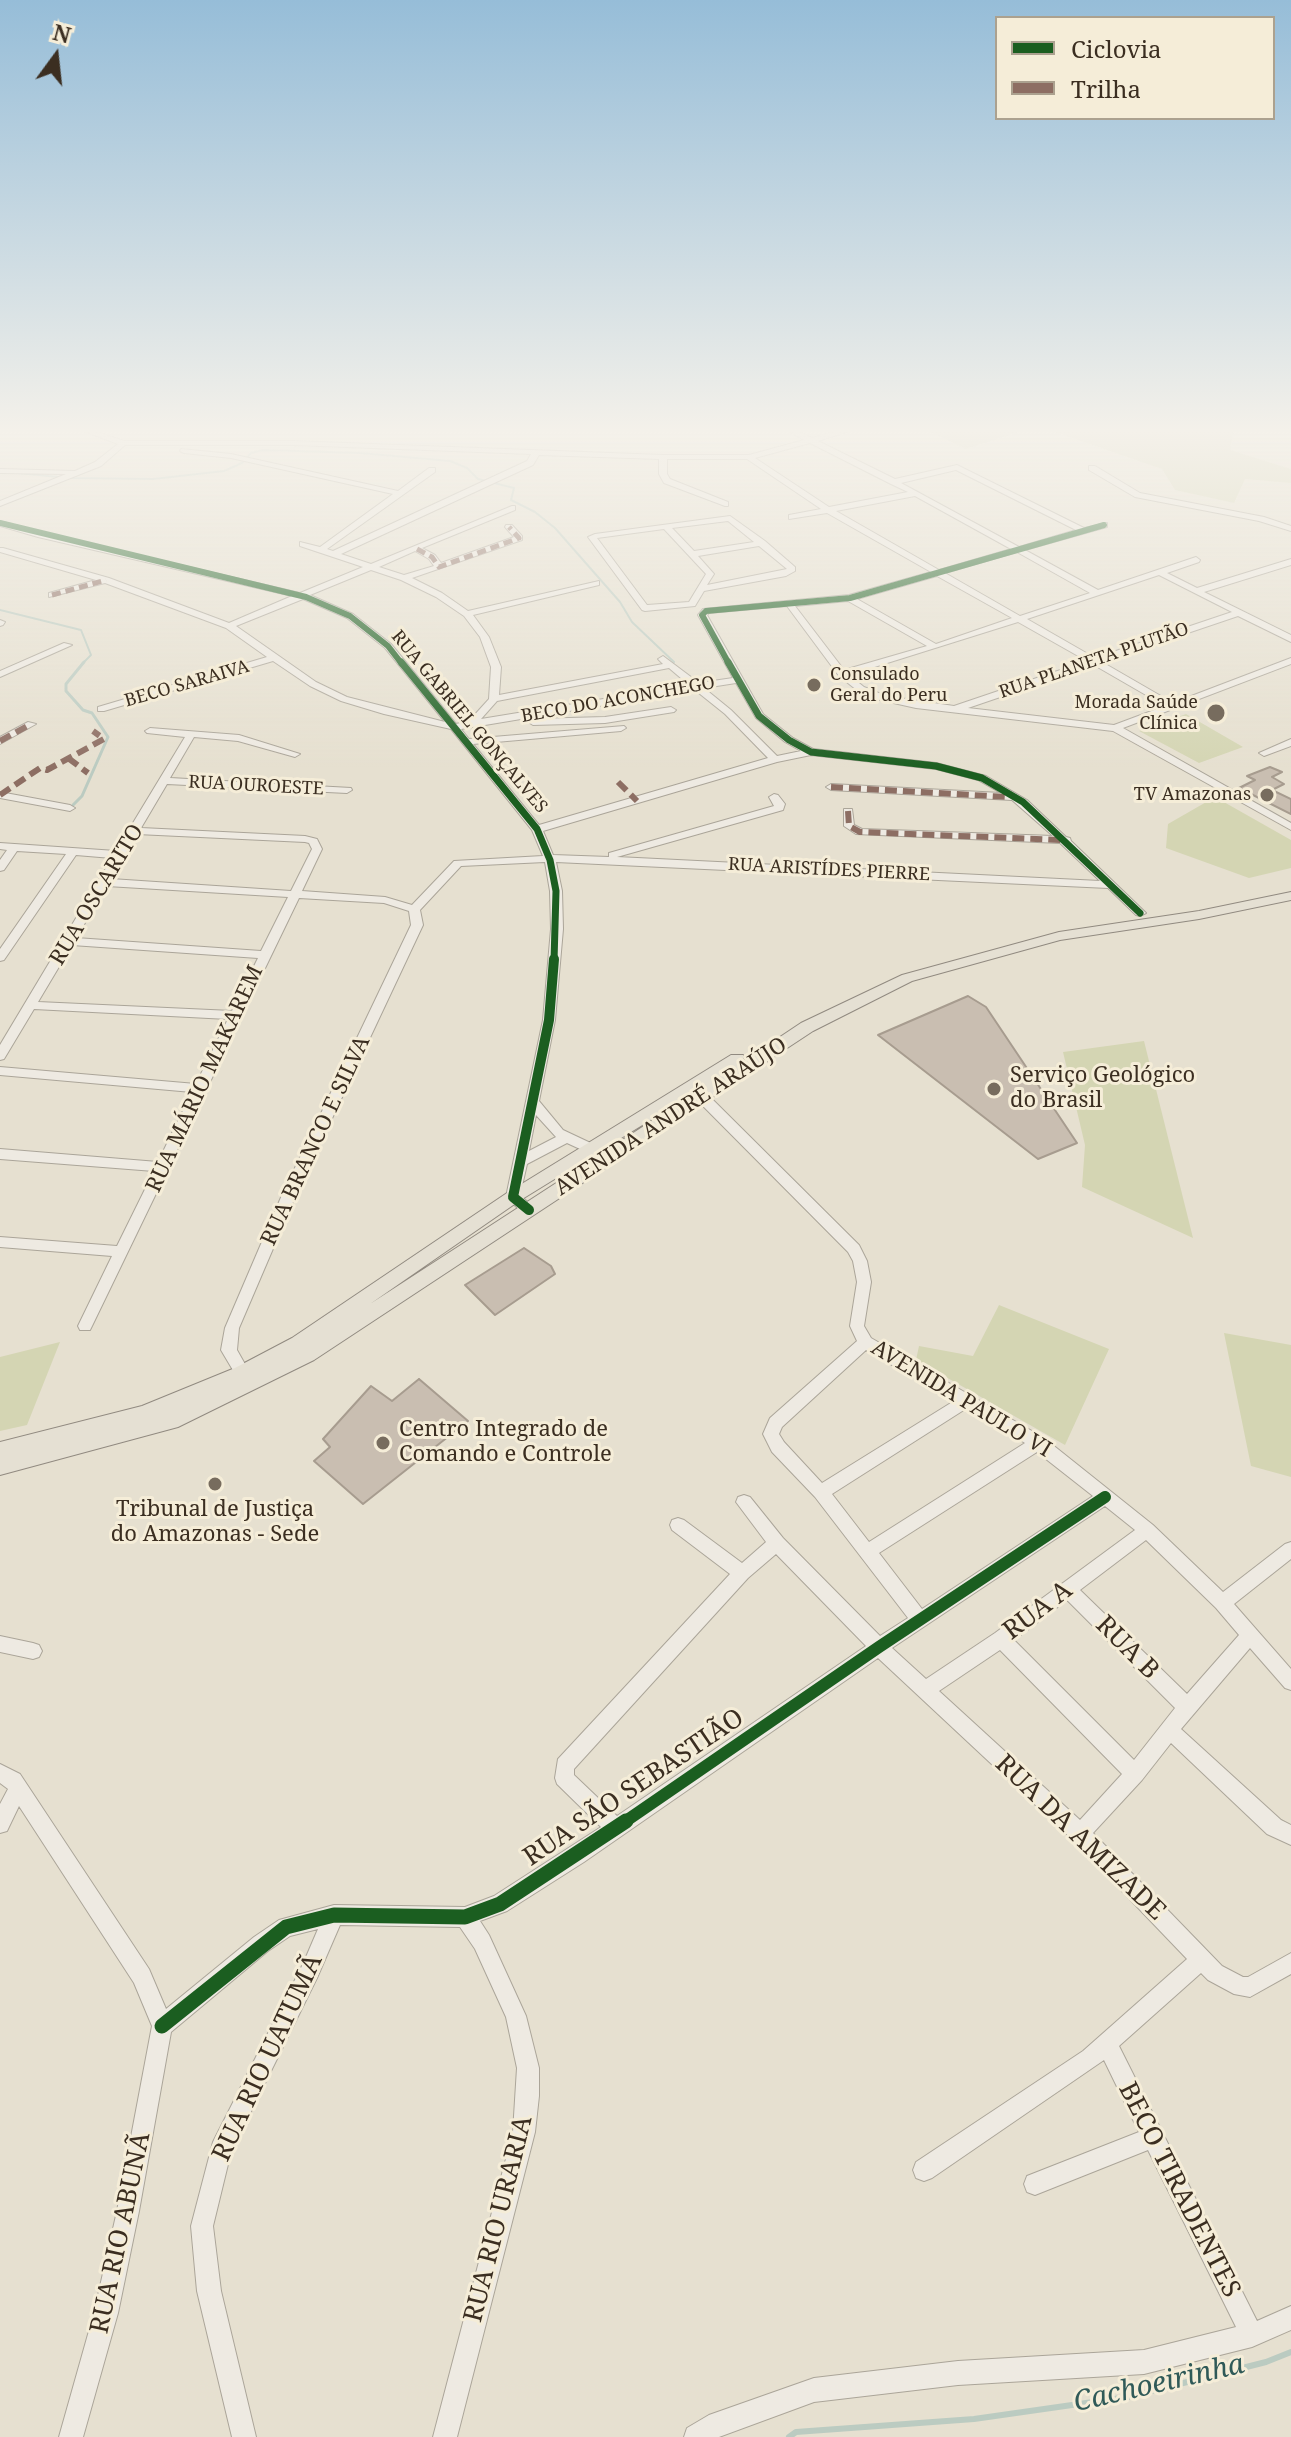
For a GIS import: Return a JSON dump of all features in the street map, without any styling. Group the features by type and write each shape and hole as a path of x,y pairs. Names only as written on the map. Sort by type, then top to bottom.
{"main road":[{"name":"AVENIDA ANDRÉ ARAÚJO","path":"0,1466 171,1421 307,1355 529,1210 603,1153 818,1007 888,975 981,943 1291,885"},
{"name":"AVENIDA ANDRÉ ARAÚJO","path":"697,1092 807,1027 907,978 936,968 1059,936 1199,915 1291,896"},
{"name":"AVENIDA ANDRÉ ARAÚJO","path":"0,1450 146,1413 242,1373 299,1343 513,1197 603,1153"}],"street":[{"name":"RUA GABRIEL GONÇALVES","path":"74,543 306,597 350,616 372,631 537,829 550,860 556,891 556,970 513,1197"},
{"path":"322,549 331,543"},
{"path":"336,553 358,543"},
{"path":"229,626 306,597 432,543"},
{"path":"404,578 506,543"},
{"path":"594,543 642,606 650,609 687,606 696,601 702,589 709,570 682,543"},
{"path":"693,554 762,543 791,567 791,572 702,589"},
{"path":"886,543 1172,706"},
{"path":"1006,543 1095,592"},
{"path":"811,752 772,729 759,716 702,615 706,611 850,598 1038,543"},
{"path":"303,544 374,566 456,605 484,637 496,667 494,699"},
{"path":"2,550 16,545"},
{"path":"417,549 432,557 439,567"},
{"path":"2,550 106,580 229,626 272,658 344,699 434,723 450,724"},
{"path":"842,674 935,647 1196,560"},
{"path":"1197,591 1291,562"},
{"path":"1159,572 1291,639"},
{"path":"52,595 106,580"},
{"path":"467,614 596,583"},
{"path":"728,585 745,607"},
{"path":"850,598 935,647"},
{"path":"789,603 842,674 861,689 883,698 951,711 1115,728 1291,827"},
{"name":"RUA PLANETA PLUTÃO","path":"951,711 1238,613"},
{"path":"1273,630 1291,624"},
{"path":"0,674 67,645"},
{"name":"BECO SARAIVA","path":"101,709 272,658"},
{"path":"1115,728 1291,661"},
{"path":"473,723 494,699 667,662 775,759"},
{"name":"BECO DO ACONCHEGO","path":"450,724 505,720 736,680"},
{"path":"505,720 605,720 671,710"},
{"path":"0,741 31,724"},
{"path":"467,742 621,728"},
{"path":"150,731 239,738 295,754"},
{"name":"RUA OSCARITO","path":"0,1056 192,733"},
{"path":"1264,753 1291,742"},
{"path":"537,829 775,759 811,752 948,768 982,778 1016,797 1066,840 1108,885 1140,913"},
{"name":"RUA OUROESTE","path":"164,781 347,790"},
{"path":"831,787 1016,797"},
{"path":"0,795 70,808"},
{"path":"601,858 779,808 780,804 774,797"},
{"path":"848,811 849,826 860,832 1066,840"},
{"name":"RUA MÁRIO MAKAREM","path":"85,1326 317,849 313,841 305,839 136,831"},
{"path":"0,846 120,855"},
{"path":"0,868 14,847"},
{"path":"0,957 73,852"},
{"name":"RUA ARISTÍDES PIERRE","path":"414,909 458,863 601,858 1108,885"},
{"path":"103,882 385,900 414,909"},
{"name":"RUA BRANCO E SILVA","path":"242,1373 229,1350 232,1328 289,1195 417,925 414,909"},
{"path":"70,941 263,955"},
{"path":"32,1005 235,1015"},
{"path":"0,1071 201,1089"},
{"name":"AVENIDA PAULO VI","path":"697,1092 854,1249 864,1282 857,1326 865,1342 1038,1443 1147,1530 1222,1603 1291,1682"},
{"path":"533,1103 545,1120 567,1137 603,1153"},
{"path":"519,1162 567,1137"},
{"path":"0,1154 164,1167"},
{"path":"513,1197 529,1210"},
{"path":"0,1242 122,1252"},
{"path":"865,1342 776,1423 771,1434 778,1447 821,1492 921,1621"},
{"path":"821,1492 966,1401"},
{"path":"867,1552 1038,1443"},
{"name":"RUA SÃO SEBASTIÃO","path":"162,2026 286,1927 334,1915 465,1917 500,1904 1105,1497"},
{"name":"RUA DA AMIZADE","path":"744,1502 777,1543 879,1647 1080,1833 1215,1973 1241,1987 1250,1987 1291,1963"},
{"path":"678,1525 742,1573"},
{"name":"RUA A","path":"927,1689 1001,1639 1147,1530"},
{"path":"615,1828 564,1778 565,1765 742,1573 777,1543"},
{"path":"1222,1603 1291,1549"},
{"name":"RUA B","path":"1068,1589 1187,1707"},
{"path":"1080,1833 1135,1774 1187,1707 1250,1635"},
{"path":"1001,1639 1135,1774"},
{"path":"0,1644 33,1651"},
{"path":"1171,1731 1283,1831"},
{"path":"0,1773 13,1780 142,1976 162,2026"},
{"path":"0,1824 18,1789"},
{"name":"RUA RIO UATUMÃ","path":"244,2437 209,2291 202,2226 221,2150 310,1971 334,1915"},
{"name":"RUA RIO URARIA","path":"445,2437 524,2132 528,2096 528,2068 516,2016 482,1942 465,1917"},
{"path":"924,2170 1107,2044 1202,1959"},
{"name":"RUA RIO ABUNÃ","path":"71,2437 106,2313 162,2026"},
{"name":"BECO TIRADENTES","path":"1107,2044 1252,2335"},
{"path":"1035,2184 1152,2138"},
{"path":"696,2437 718,2424 814,2390 958,2373 1144,2362 1252,2335 1291,2318"}],"green space":[{"path":"1186,714 1243,747 1199,763 1139,731"},
{"path":"1215,797 1291,840 1291,868 1249,878 1166,848 1168,824"},
{"path":"1144,1041 1193,1238 1082,1187 1085,1145 1063,1052"},
{"path":"999,1305 1109,1349 1065,1445 916,1360 919,1346 973,1356"},
{"path":"1224,1333 1291,1345 1291,1477 1251,1466"},
{"path":"60,1342 27,1425 0,1431 0,1357"}],"building":[{"name":"TV Amazonas","path":"1270,767 1282,772 1272,777 1284,784 1272,790 1291,799 1291,814 1239,788 1255,780 1247,776"},
{"name":"Serviço Geológico do Brasil","path":"968,996 986,1007 1077,1143 1038,1159 878,1035"},
{"path":"524,1248 551,1266 555,1274 495,1315 465,1285"},
{"name":"Centro Integrado de Comando e Controle","path":"419,1379 468,1421 363,1504 314,1461 330,1447 323,1439 371,1386 392,1401"}],"waterway":[{"path":"568,543 620,602 632,622 674,662"},
{"path":"0,610 81,630 91,655 84,662"},
{"path":"73,805 82,796 108,737 92,713 83,710 66,691 66,684 84,662"},
{"name":"Cachoeirinha","path":"789,2437 796,2432 974,2419 1128,2397 1266,2362 1291,2352"}],"marked path":[{"path":"417,549 432,557 439,567 506,543"},
{"path":"52,595 106,580"},
{"path":"0,741 31,724"},
{"path":"0,795 40,768 47,770 104,739 93,731"},
{"path":"68,758 88,773"},
{"path":"618,782 637,801"},
{"path":"831,787 1008,797"},
{"path":"848,811 849,826 860,832 1062,840"}],"cycle path":[{"path":"74,543 306,597 350,616 388,646 537,829 550,860 556,891 557,929 549,1020 513,1197 529,1210"},
{"path":"1042,543 850,598 706,611 702,615 759,716 789,740 811,752 936,766 982,778 1023,802 1140,913"},
{"path":"162,2026 286,1927 334,1915 465,1917 500,1904 1105,1497"}],"place":[{"name":"Consulado Geral do Peru","path":"814,685"},
{"name":"Morada Saúde Clínica","path":"1216,713"},
{"name":"TV Amazonas","path":"1267,795"},
{"name":"Serviço Geológico do Brasil","path":"994,1089"},
{"name":"Centro Integrado de Comando e Controle","path":"383,1443"},
{"name":"Tribunal de Justiça do Amazonas - Sede","path":"215,1484"}]}
